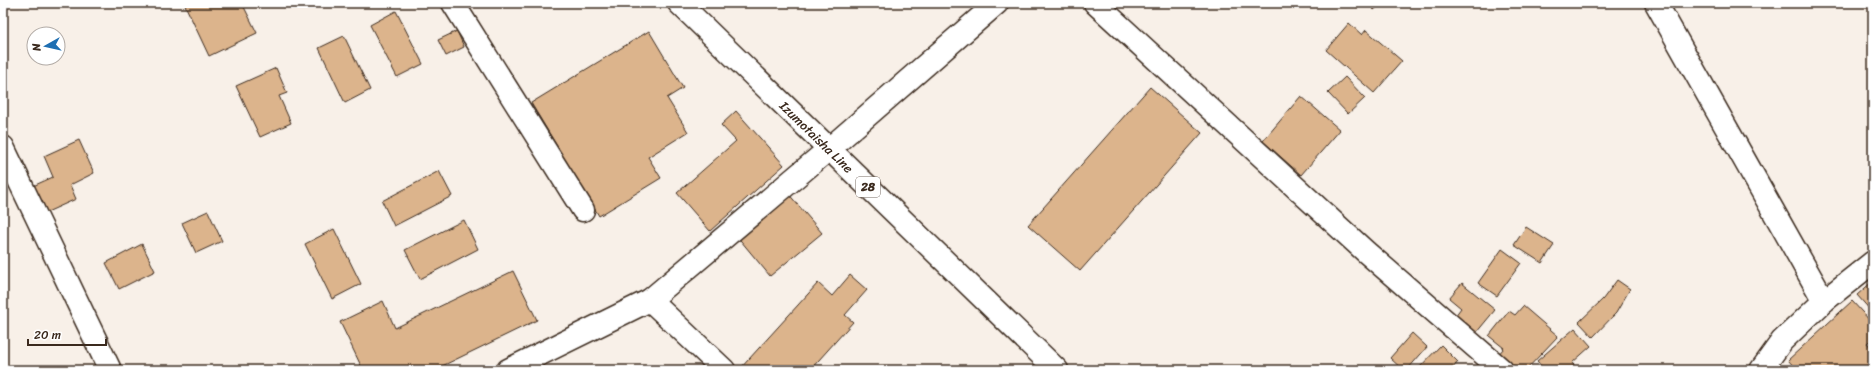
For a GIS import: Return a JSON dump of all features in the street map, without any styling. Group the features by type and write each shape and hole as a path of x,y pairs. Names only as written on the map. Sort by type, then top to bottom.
{"street":[{"path":"453,3 583,210"},
{"name":"Izumotaisha Line","path":"679,3 1057,370"},
{"path":"508,370 650,300 829,149 997,3"},
{"path":"1095,3 1366,252 1502,370"},
{"path":"1656,3 1824,301"},
{"path":"3,147 110,370"},
{"path":"1761,370 1782,341 1824,301 1873,262"},
{"path":"650,300 724,370"}],"building":[{"path":"184,3 242,3 257,33 209,56"},
{"path":"1369,3 1382,3 1374,10"},
{"path":"396,11 423,64 397,77 370,25"},
{"path":"1349,23 1362,35 1366,30 1402,61 1374,93 1326,50"},
{"path":"457,31 464,47 446,56 438,40"},
{"path":"649,31 683,88 667,98 688,132 648,157 661,178 599,216 531,103"},
{"path":"344,36 370,90 345,103 319,48"},
{"path":"276,68 287,93 279,96 291,123 260,137 236,86"},
{"path":"1345,77 1365,98 1348,114 1328,93"},
{"path":"1150,87 1202,133 1080,271 1028,225"},
{"path":"1301,96 1340,130 1301,175 1263,141"},
{"path":"736,111 784,165 710,231 677,193 736,141 721,125"},
{"path":"79,140 94,173 70,185 76,199 45,213 33,186 53,177 44,156"},
{"path":"439,171 452,196 394,226 382,201"},
{"path":"787,192 822,233 770,276 736,235"},
{"path":"208,211 222,241 196,253 182,223"},
{"path":"464,220 478,249 420,279 405,250"},
{"path":"1526,227 1554,245 1542,263 1514,245"},
{"path":"334,229 361,284 332,299 305,244"},
{"path":"142,244 155,271 119,289 106,263"},
{"path":"1502,249 1521,263 1497,296 1478,283"},
{"path":"513,271 537,320 434,370 363,370 340,322 383,301 395,328"},
{"path":"850,275 867,290 845,315 853,322 810,370 739,370 818,283 832,296"},
{"path":"1617,280 1630,289 1616,313 1593,337 1579,322 1603,299"},
{"path":"1873,281 1873,312 1872,312 1857,295"},
{"path":"1462,283 1495,310 1476,333 1455,316 1461,308 1449,298"},
{"path":"1852,301 1873,324 1873,337 1867,343 1873,350 1873,370 1797,370 1788,360"},
{"path":"1523,306 1558,336 1526,370 1512,370 1496,357 1504,348 1489,336 1509,311 1515,315"},
{"path":"1575,328 1591,346 1572,363 1578,370 1545,370 1537,361"},
{"path":"1412,333 1427,347 1407,370 1403,370 1390,358"},
{"path":"1441,345 1458,362 1451,370 1417,370"}]}
